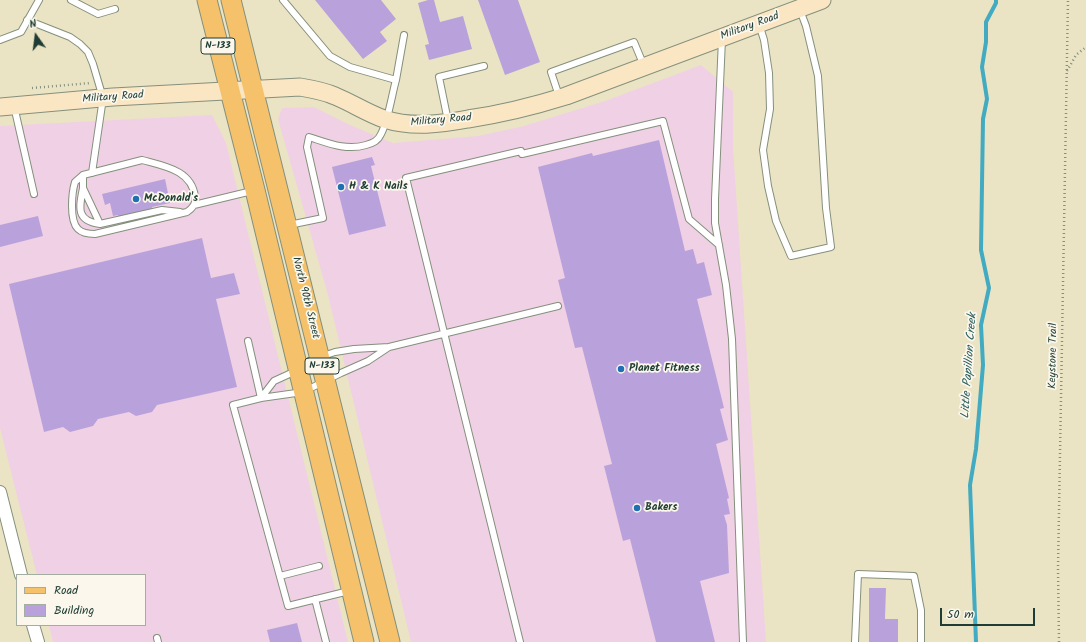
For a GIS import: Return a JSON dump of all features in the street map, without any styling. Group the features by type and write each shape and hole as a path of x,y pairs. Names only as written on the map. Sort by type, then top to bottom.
{"main road":[{"name":"N-133","path":"207,0 255,190 364,642"},
{"name":"North 90th Street","path":"233,0 253,90 390,642"},
{"name":"Military Road","path":"7,106 103,98 287,88 311,89 336,96 370,114 386,120 422,125 449,122 535,106 560,98 822,0"},
{"path":"351,590 359,591 363,594 382,642"}],"street":[{"path":"0,492 21,574"},
{"path":"33,626 38,642"}],"lane":[{"path":"0,40 21,32 39,0"},
{"path":"72,0 98,14 115,9"},
{"path":"283,0 330,56 350,67 396,80"},
{"path":"759,24 764,40 769,73 770,109 763,150 768,186 776,221 791,256 831,247 826,208 818,76 806,26 799,9"},
{"path":"27,20 70,37 88,52 94,64 103,98 92,173"},
{"path":"287,225 323,218 307,147 309,136 336,146 350,148 375,142 381,134 396,80 404,35"},
{"path":"722,37 715,199 718,245 726,284 732,339 743,642"},
{"path":"560,98 550,72 634,42 644,67"},
{"path":"449,122 439,77 484,66"},
{"path":"7,106 34,194"},
{"path":"520,642 406,178 663,121 689,219 718,245"},
{"path":"142,160 181,173 188,179 195,194 196,201 192,208 187,212 96,234 88,234 78,229 75,224 72,209 75,182 83,176 92,173 142,160"},
{"path":"83,176 83,188 80,204 81,212 89,223 100,224 162,210 187,212"},
{"path":"83,188 100,224"},
{"path":"194,205 255,190"},
{"path":"261,398 274,381 298,370 320,357 335,352 354,349 389,347 558,306"},
{"path":"248,341 261,398"},
{"path":"351,590 288,606 233,405 261,398 304,392 368,361 389,347"},
{"path":"280,576 319,566"},
{"path":"854,642 858,574 914,576 921,610 921,642"},
{"path":"315,599 326,642"}],"path":[{"name":"Keystone Trail","path":"1059,642 1058,560 1068,0"},
{"path":"1067,71 1076,55 1086,47"}],"shaded area":[{"path":"701,65 733,92 733,148 766,642 411,642 328,295 278,119 282,108 314,107 350,125 393,143 478,136 524,126 605,101"},
{"path":"212,115 226,143 348,642 53,642 49,626 146,626 146,574 37,574 0,428 0,126"}],"building":[{"path":"315,0 381,0 396,19 380,32 387,41 363,59"},
{"path":"434,0 440,22 463,16 472,49 429,60 425,45 429,44 418,3"},
{"path":"478,0 518,0 540,62 505,75"},
{"path":"659,140 685,251 693,249 697,264 704,262 712,295 697,299 724,408 720,409 728,440 716,444 729,498 727,499 730,514 724,515 727,525 729,573 700,581 715,642 656,642 630,539 623,541 604,466 612,464 582,347 575,348 558,280 565,278 538,167 592,153 593,156"},
{"path":"372,157 375,165 371,166 386,226 349,235 332,167"},
{"name":"McDonald's","path":"165,179 170,203 152,207 153,211 119,219 118,215 113,216 110,203 105,205 102,194"},
{"path":"38,216 43,236 0,247 0,225"},
{"path":"202,238 211,278 234,273 240,294 216,299 237,387 157,405 152,412 136,416 129,412 98,419 93,426 70,432 63,427 44,432 9,284"},
{"path":"869,588 886,588 885,619 898,619 898,642 869,642"},
{"path":"297,623 302,642 270,642 267,630"}],"waterway":[{"name":"Little Papillion Creek","path":"976,642 970,485 976,449 983,365 981,325 989,288 981,250 983,119 987,99 982,67 986,42 986,22 996,3 996,0"}],"place":[{"name":"H & K Nails","path":"341,187"},
{"name":"McDonald's","path":"136,199"},
{"name":"Planet Fitness","path":"621,369"},
{"name":"Bakers","path":"637,508"}]}
